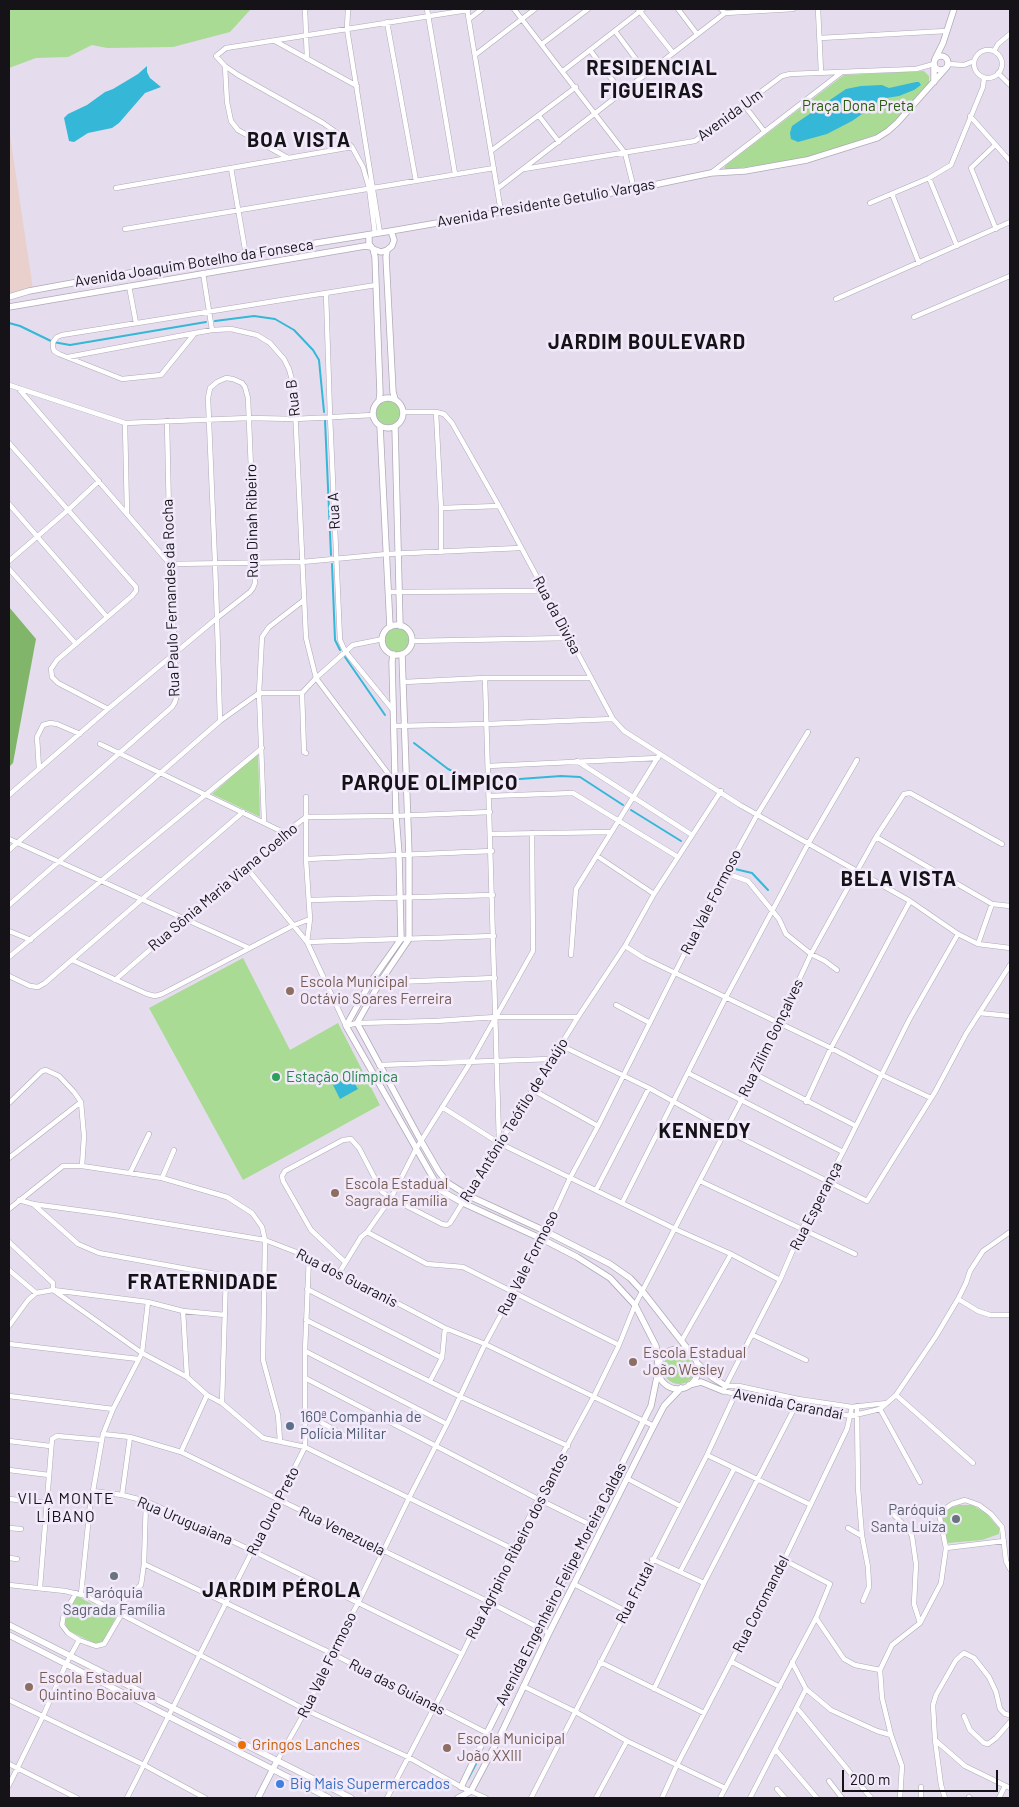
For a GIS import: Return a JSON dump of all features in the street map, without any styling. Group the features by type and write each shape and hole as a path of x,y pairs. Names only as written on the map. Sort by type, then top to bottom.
{"street":[{"path":"305,9 307,59"},
{"path":"348,9 347,29 371,188 374,234 368,241 375,257 380,393 379,401 373,409 373,414 374,419 380,426 388,429 396,427 402,421 404,412 401,404 395,399 387,398 379,401"},
{"path":"427,9 455,174"},
{"path":"371,188 363,167 352,147 340,135 323,123 225,66 216,56 226,48 468,9 501,212"},
{"path":"469,19 482,9"},
{"path":"514,9 625,153 634,189"},
{"path":"475,55 535,9"},
{"path":"542,44 588,9"},
{"path":"678,9 697,34"},
{"path":"497,189 673,54 723,11 793,9"},
{"path":"818,9 821,72"},
{"path":"934,82 934,63 954,9"},
{"path":"563,71 640,10 673,54"},
{"path":"387,22 416,180"},
{"path":"615,31 647,74"},
{"path":"820,38 946,31"},
{"path":"994,51 998,44 1010,34"},
{"path":"274,40 357,86"},
{"path":"942,43 947,65"},
{"path":"590,50 622,93"},
{"path":"934,63 939,70 947,65 964,65 974,61 985,50 994,51 1000,57 1002,65 998,73 992,77 984,78 975,70 974,61"},
{"path":"934,63 939,56 944,56 947,65"},
{"name":"Avenida Um","path":"524,169 695,141 782,76 821,72 916,69 934,63"},
{"name":"Avenida Presidente Getulio Vargas","path":"374,234 634,189 711,173 745,171 807,160 876,138 898,123 947,65"},
{"path":"225,66 227,102 231,121 238,130 288,158"},
{"path":"711,173 842,72"},
{"path":"998,73 1010,85"},
{"path":"870,203 929,178 951,165 983,86 984,78"},
{"path":"491,151 576,87"},
{"path":"744,104 764,131"},
{"path":"538,116 559,142"},
{"path":"970,116 1010,161"},
{"path":"995,145 972,168 996,229"},
{"path":"116,188 352,147"},
{"path":"230,168 246,255"},
{"path":"124,229 494,168"},
{"path":"929,178 957,246"},
{"path":"892,194 919,263"},
{"path":"836,299 1010,222"},
{"path":"9,307 365,246 381,252 392,246 394,240 391,231"},
{"name":"Avenida Joaquim Botelho da Fonseca","path":"9,297 29,291 95,279 374,234"},
{"path":"387,250 388,299 393,392 395,399"},
{"path":"203,274 212,330"},
{"path":"914,317 1010,276"},
{"path":"195,333 164,372 157,376 122,379 54,351 53,342 62,335 376,285"},
{"path":"129,286 136,324"},
{"name":"Rua A","path":"326,293 340,640 345,651 394,711"},
{"path":"377,300 388,299"},
{"name":"Rua B","path":"66,357 212,330 231,329 257,335 270,343 284,360 289,369 294,387 306,638 316,678"},
{"name":"Rua Dinah Ribeiro","path":"9,794 253,588 255,583 255,564 246,387 233,379 226,378 210,388 208,398 209,420"},
{"path":"9,385 125,423 249,418 295,419 373,414"},
{"path":"18,388 170,564 302,562 387,554 520,548"},
{"path":"404,412 436,412 441,508 441,552"},
{"name":"Rua da Divisa","path":"436,412 444,414 452,423 499,506 613,719 624,731 659,756 721,791 740,805 910,900 958,934 978,944 1010,948"},
{"path":"209,420 220,721"},
{"name":"Rua Paulo Fernandes da Rocha","path":"9,850 176,702 170,564 167,421"},
{"path":"125,423 127,513"},
{"path":"380,426 390,627 384,634 383,639 385,649 393,654 402,654 409,649 412,637 408,629 400,626 390,627"},
{"path":"396,427 400,626"},
{"path":"9,443 136,587 136,591 57,660 51,669 52,677 58,683 108,709"},
{"path":"9,561 99,481"},
{"path":"9,504 107,618"},
{"path":"441,508 499,506"},
{"path":"9,569 76,644"},
{"path":"389,592 544,591"},
{"path":"264,821 259,693 262,637 269,627 304,600"},
{"path":"412,641 569,638"},
{"path":"306,753 304,752 302,693 345,651 358,643 383,639"},
{"path":"346,1026 370,983 401,939 396,816 393,654"},
{"path":"357,1023 380,982 409,939 409,856 406,815 402,654"},
{"path":"316,678 390,776 396,780 406,781"},
{"path":"404,682 485,678 591,678"},
{"path":"485,678 492,852 496,1017 495,1061 499,1143"},
{"path":"9,905 220,721 259,693 302,693"},
{"path":"394,726 613,719"},
{"path":"39,769 37,737 43,725 57,724 80,734"},
{"name":"Rua Vale Formoso","path":"258,1798 306,1710 331,1653 384,1551 485,1344 542,1239 570,1178 624,1076 674,972 725,873 757,815 808,732"},
{"path":"100,744 264,821 285,833"},
{"path":"9,957 262,748"},
{"path":"488,766 659,756"},
{"path":"571,955 576,889 659,756"},
{"path":"622,1203 726,996 808,844 857,760"},
{"path":"577,761 692,835"},
{"name":"Rua Antônio Teófilo de Araújo","path":"345,1262 311,1230 283,1181 282,1176 285,1171 343,1140 351,1139 359,1148 382,1192 442,1224 447,1225 450,1223 551,1059 624,946 654,894 721,791"},
{"path":"489,796 573,793 678,857"},
{"name":"Rua Zilim Gonçalves","path":"643,1292 725,1130 756,1074 811,954 876,837 904,794 910,793 1002,844"},
{"path":"306,796 306,860 310,900 307,942"},
{"path":"9,976 30,986 38,987 45,983 243,812"},
{"name":"Rua Sônia Maria Viana Coelho","path":"115,980 306,816 396,816 490,812"},
{"path":"491,834 612,832"},
{"path":"339,1273 361,1237 367,1232 391,1198 421,1141 470,1063 533,951 532,833"},
{"path":"876,837 992,904 1010,906"},
{"path":"9,839 249,948"},
{"path":"306,860 492,852"},
{"path":"597,856 654,894"},
{"path":"246,867 292,926 307,942 346,1026"},
{"path":"725,873 748,881 779,919 786,934 811,954 831,964 837,970"},
{"path":"310,900 493,895"},
{"path":"806,1102 831,1048 910,900"},
{"path":"978,944 992,904"},
{"path":"72,960 155,996 292,926 310,919"},
{"path":"9,932 31,940"},
{"name":"Rua Esperança","path":"725,1388 780,1280 802,1229 909,1020 958,934"},
{"path":"307,942 494,936"},
{"path":"624,946 931,1098"},
{"path":"560,1045 649,1088 725,1130 867,1200 931,1098 966,1034 1010,967"},
{"path":"370,983 495,978"},
{"path":"616,1005 650,1023"},
{"path":"980,1013 1010,1016"},
{"path":"346,1026 357,1023 496,1017 578,1018"},
{"path":"357,1023 421,1141 439,1172 448,1183 467,1195 610,1264 630,1278 682,1340 695,1360"},
{"name":"Avenida Engenheiro Felipe Moreira Caldas","path":"346,1026 440,1190 542,1239 610,1278 635,1305 656,1346 658,1368 651,1406 486,1733 461,1787"},
{"path":"379,1065 551,1059"},
{"path":"9,1103 42,1071 46,1070 62,1080 74,1092 80,1102 84,1136 82,1166"},
{"path":"688,1073 843,1152"},
{"path":"756,1074 806,1102 856,1126"},
{"path":"596,1190 649,1088"},
{"path":"533,1090 598,1126"},
{"path":"9,1158 80,1102"},
{"path":"442,1107 499,1143 675,1229 731,1254 780,1280"},
{"path":"130,1173 149,1134"},
{"path":"162,1178 174,1150"},
{"path":"9,1209 63,1166 82,1166 162,1178 227,1197 252,1213 262,1227 265,1240 263,1360 278,1415 280,1441"},
{"path":"700,1181 855,1254"},
{"name":"Rua dos Guaranis","path":"19,1200 33,1204 114,1215 265,1240 308,1257 445,1328 485,1344 654,1426"},
{"path":"33,1204 78,1244 99,1252 265,1283"},
{"path":"367,1232 427,1264 463,1267 619,1345"},
{"name":"Avenida Carandaí","path":"684,1387 701,1382 736,1393 795,1407 851,1416 880,1409 896,1395 936,1336 958,1299 970,1271 983,1252 1010,1232"},
{"path":"9,1242 54,1283 53,1290"},
{"path":"682,1340 731,1254"},
{"name":"Rua Ouro Preto","path":"127,1798 305,1447 304,1413 308,1257"},
{"path":"9,1270 36,1294"},
{"path":"222,1403 226,1275"},
{"path":"307,1289 442,1358"},
{"path":"9,1323 36,1294 53,1290 148,1302 183,1311 225,1315"},
{"path":"53,1290 142,1354 187,1377 207,1395 222,1403 263,1438 305,1447 513,1549"},
{"name":"Rua Agripino Ribeiro dos Santos","path":"387,1798 462,1654 538,1500 594,1396 619,1345 635,1305 643,1292"},
{"path":"958,1299 978,1311 990,1315 1010,1314"},
{"path":"121,1615 104,1644 96,1646 79,1640 68,1633 62,1626 64,1614 78,1593 91,1496 102,1434 142,1354 148,1302"},
{"path":"183,1311 187,1377"},
{"path":"306,1320 460,1396 568,1446"},
{"path":"430,1381 442,1358 445,1328"},
{"path":"753,1335 806,1360"},
{"path":"9,1344 138,1359"},
{"path":"684,1387 669,1386 660,1378 658,1368 664,1354 677,1349 689,1352 695,1360"},
{"path":"305,1350 447,1424"},
{"name":"Avenida Engenheiro Felipe Moreira Caldas","path":"471,1791 664,1406 696,1376 695,1360"},
{"name":"Avenida Carandaí","path":"695,1360 725,1388 739,1386 798,1399 855,1406 887,1403"},
{"path":"305,1378 538,1500 591,1525"},
{"name":"Rua Frutal","path":"531,1798 707,1455 739,1386"},
{"path":"181,1452 207,1395"},
{"path":"896,1395 973,1463"},
{"path":"9,1396 113,1409"},
{"path":"879,1404 920,1482"},
{"path":"855,1406 857,1415 858,1488 869,1586 863,1601"},
{"name":"Rua Coromandel","path":"662,1798 677,1765 784,1560 848,1428 855,1406"},
{"path":"654,1689 704,1583 795,1407"},
{"path":"304,1413 344,1435"},
{"name":"Rua Venezuela","path":"102,1434 130,1437 181,1452 549,1634"},
{"path":"40,1588 50,1446 54,1437 102,1440"},
{"path":"122,1495 130,1437"},
{"path":"9,1441 50,1446"},
{"path":"707,1455 810,1504"},
{"path":"680,1572 734,1469"},
{"path":"9,1470 49,1474"},
{"path":"628,1479 680,1506"},
{"name":"Rua Uruguaiana","path":"93,1491 146,1501 253,1551 462,1654"},
{"path":"9,1499 47,1503"},
{"path":"900,1798 902,1766 890,1735 882,1698 880,1670 892,1645 920,1623 941,1583 946,1548 939,1513 952,1504 965,1500 979,1505 998,1520 1002,1527 1006,1561 1010,1569"},
{"path":"113,1611 141,1585 144,1564 146,1501"},
{"path":"894,1515 909,1530 912,1536 916,1564 914,1604 920,1623"},
{"path":"9,1528 21,1529"},
{"path":"848,1528 862,1536"},
{"path":"946,1548 1004,1541"},
{"path":"9,1558 17,1559"},
{"path":"652,1559 704,1583"},
{"path":"720,1798 816,1618 830,1584 784,1560"},
{"name":"Rua das Guianas","path":"144,1564 331,1653 486,1733"},
{"path":"574,1584 626,1611"},
{"path":"9,1585 78,1593 306,1710 408,1756 461,1787 486,1798"},
{"path":"816,1618 844,1659 855,1665 880,1670"},
{"path":"9,1625 351,1798"},
{"path":"9,1635 329,1798"},
{"path":"9,1785 79,1640"},
{"path":"945,1798 941,1785 935,1740 933,1705 936,1695 956,1660 964,1653 974,1658 989,1677 996,1692 1000,1709 1010,1716"},
{"path":"600,1662 704,1713"},
{"path":"732,1662 780,1687"},
{"path":"792,1662 806,1690 831,1710 890,1735"},
{"path":"523,1686 725,1788"},
{"path":"751,1798 806,1690"},
{"path":"9,1700 144,1765 205,1798"},
{"path":"797,1708 871,1798"},
{"path":"964,1716 970,1730 984,1743 991,1743 1010,1722"},
{"path":"596,1798 627,1740"},
{"path":"935,1740 965,1766 1008,1787 999,1798"},
{"path":"776,1750 817,1798"},
{"path":"9,1764 77,1798"},
{"path":"829,1781 842,1798"},
{"path":"460,1797 461,1787"},
{"path":"921,1787 921,1798"},
{"path":"777,1789 785,1798"},
{"path":"460,1797 471,1791"}],"shaded area":[{"path":"9,128 33,289 9,295"}],"green space":[{"path":"9,9 251,9 230,32 173,47 107,48 92,45 68,57 36,58 9,68"},
{"name":"Praça Dona Preta","path":"924,71 929,76 929,84 889,128 878,134 806,158 740,168 724,168 844,75"},
{"path":"388,401 396,405 400,413 396,421 388,425 380,421 376,413 380,405"},
{"path":"9,607 36,639 13,763 9,767"},
{"path":"397,628 405,632 409,640 405,648 397,652 389,648 385,640 389,632"},
{"path":"258,753 260,817 212,794"},
{"name":"Estação Olímpica","path":"243,958 290,1050 338,1023 380,1105 243,1180 149,1008"},
{"path":"679,1352 685,1353 690,1357 694,1362 694,1374 690,1379 685,1383 679,1384 673,1383 668,1379 664,1374 663,1368 664,1362 668,1357 673,1353"},
{"path":"959,1505 972,1505 986,1513 999,1528 999,1534 982,1540 948,1543 942,1516 947,1509"},
{"path":"77,1596 116,1617 103,1642 96,1644 71,1632 67,1628 64,1620"}],"water":[{"path":"147,66 150,78 161,87 145,93 119,123 112,128 88,133 74,142 69,141 64,118 68,114 87,105 105,92 138,74"},
{"path":"919,82 921,85 914,90 899,96 880,99 871,108 852,121 827,134 798,142 791,139 792,126 846,89 882,85 889,88"},
{"path":"350,1076 358,1089 340,1099 333,1085"}],"waterway":[{"path":"215,321 254,316 275,319 294,330 313,350 319,360 324,412"},
{"path":"9,323 20,326 53,342 70,345 206,322"},
{"path":"325,420 331,555"},
{"path":"332,564 335,640 340,650"},
{"path":"345,657 385,715"},
{"path":"414,743 448,769 473,781 484,782"},
{"path":"492,781 561,776 580,777 623,805"},
{"path":"631,810 681,841"},
{"path":"735,869 752,873 768,890"},
{"path":"468,1779 479,1758"}],"place":[{"name":"Escola Municipal Octávio Soares Ferreira","path":"290,991"},
{"name":"Estação Olímpica","path":"276,1077"},
{"name":"Escola Estadual Sagrada Família","path":"335,1193"},
{"name":"Escola Estadual João Wesley","path":"633,1362"},
{"name":"160ª Companhia de Polícia Militar","path":"290,1426"},
{"name":"Paróquia Santa Luiza","path":"956,1519"},
{"name":"Paróquia Sagrada Família","path":"114,1576"},
{"name":"Escola Estadual Quintino Bocaiuva","path":"29,1687"},
{"name":"Gringos Lanches","path":"242,1745"},
{"name":"Escola Municipal João XXIII","path":"447,1748"},
{"name":"Big Mais Supermercados","path":"280,1784"}],"district":[{"name":"RESIDENCIAL FIGUEIRAS","path":"652,80"},
{"name":"BOA VISTA","path":"299,140"},
{"name":"JARDIM BOULEVARD","path":"647,342"},
{"name":"PARQUE OLÍMPICO","path":"430,783"},
{"name":"BELA VISTA","path":"899,879"},
{"name":"KENNEDY","path":"705,1131"},
{"name":"FRATERNIDADE","path":"203,1282"},
{"name":"VILA MONTE LÍBANO","path":"66,1508"},
{"name":"JARDIM PÉROLA","path":"282,1590"}]}
